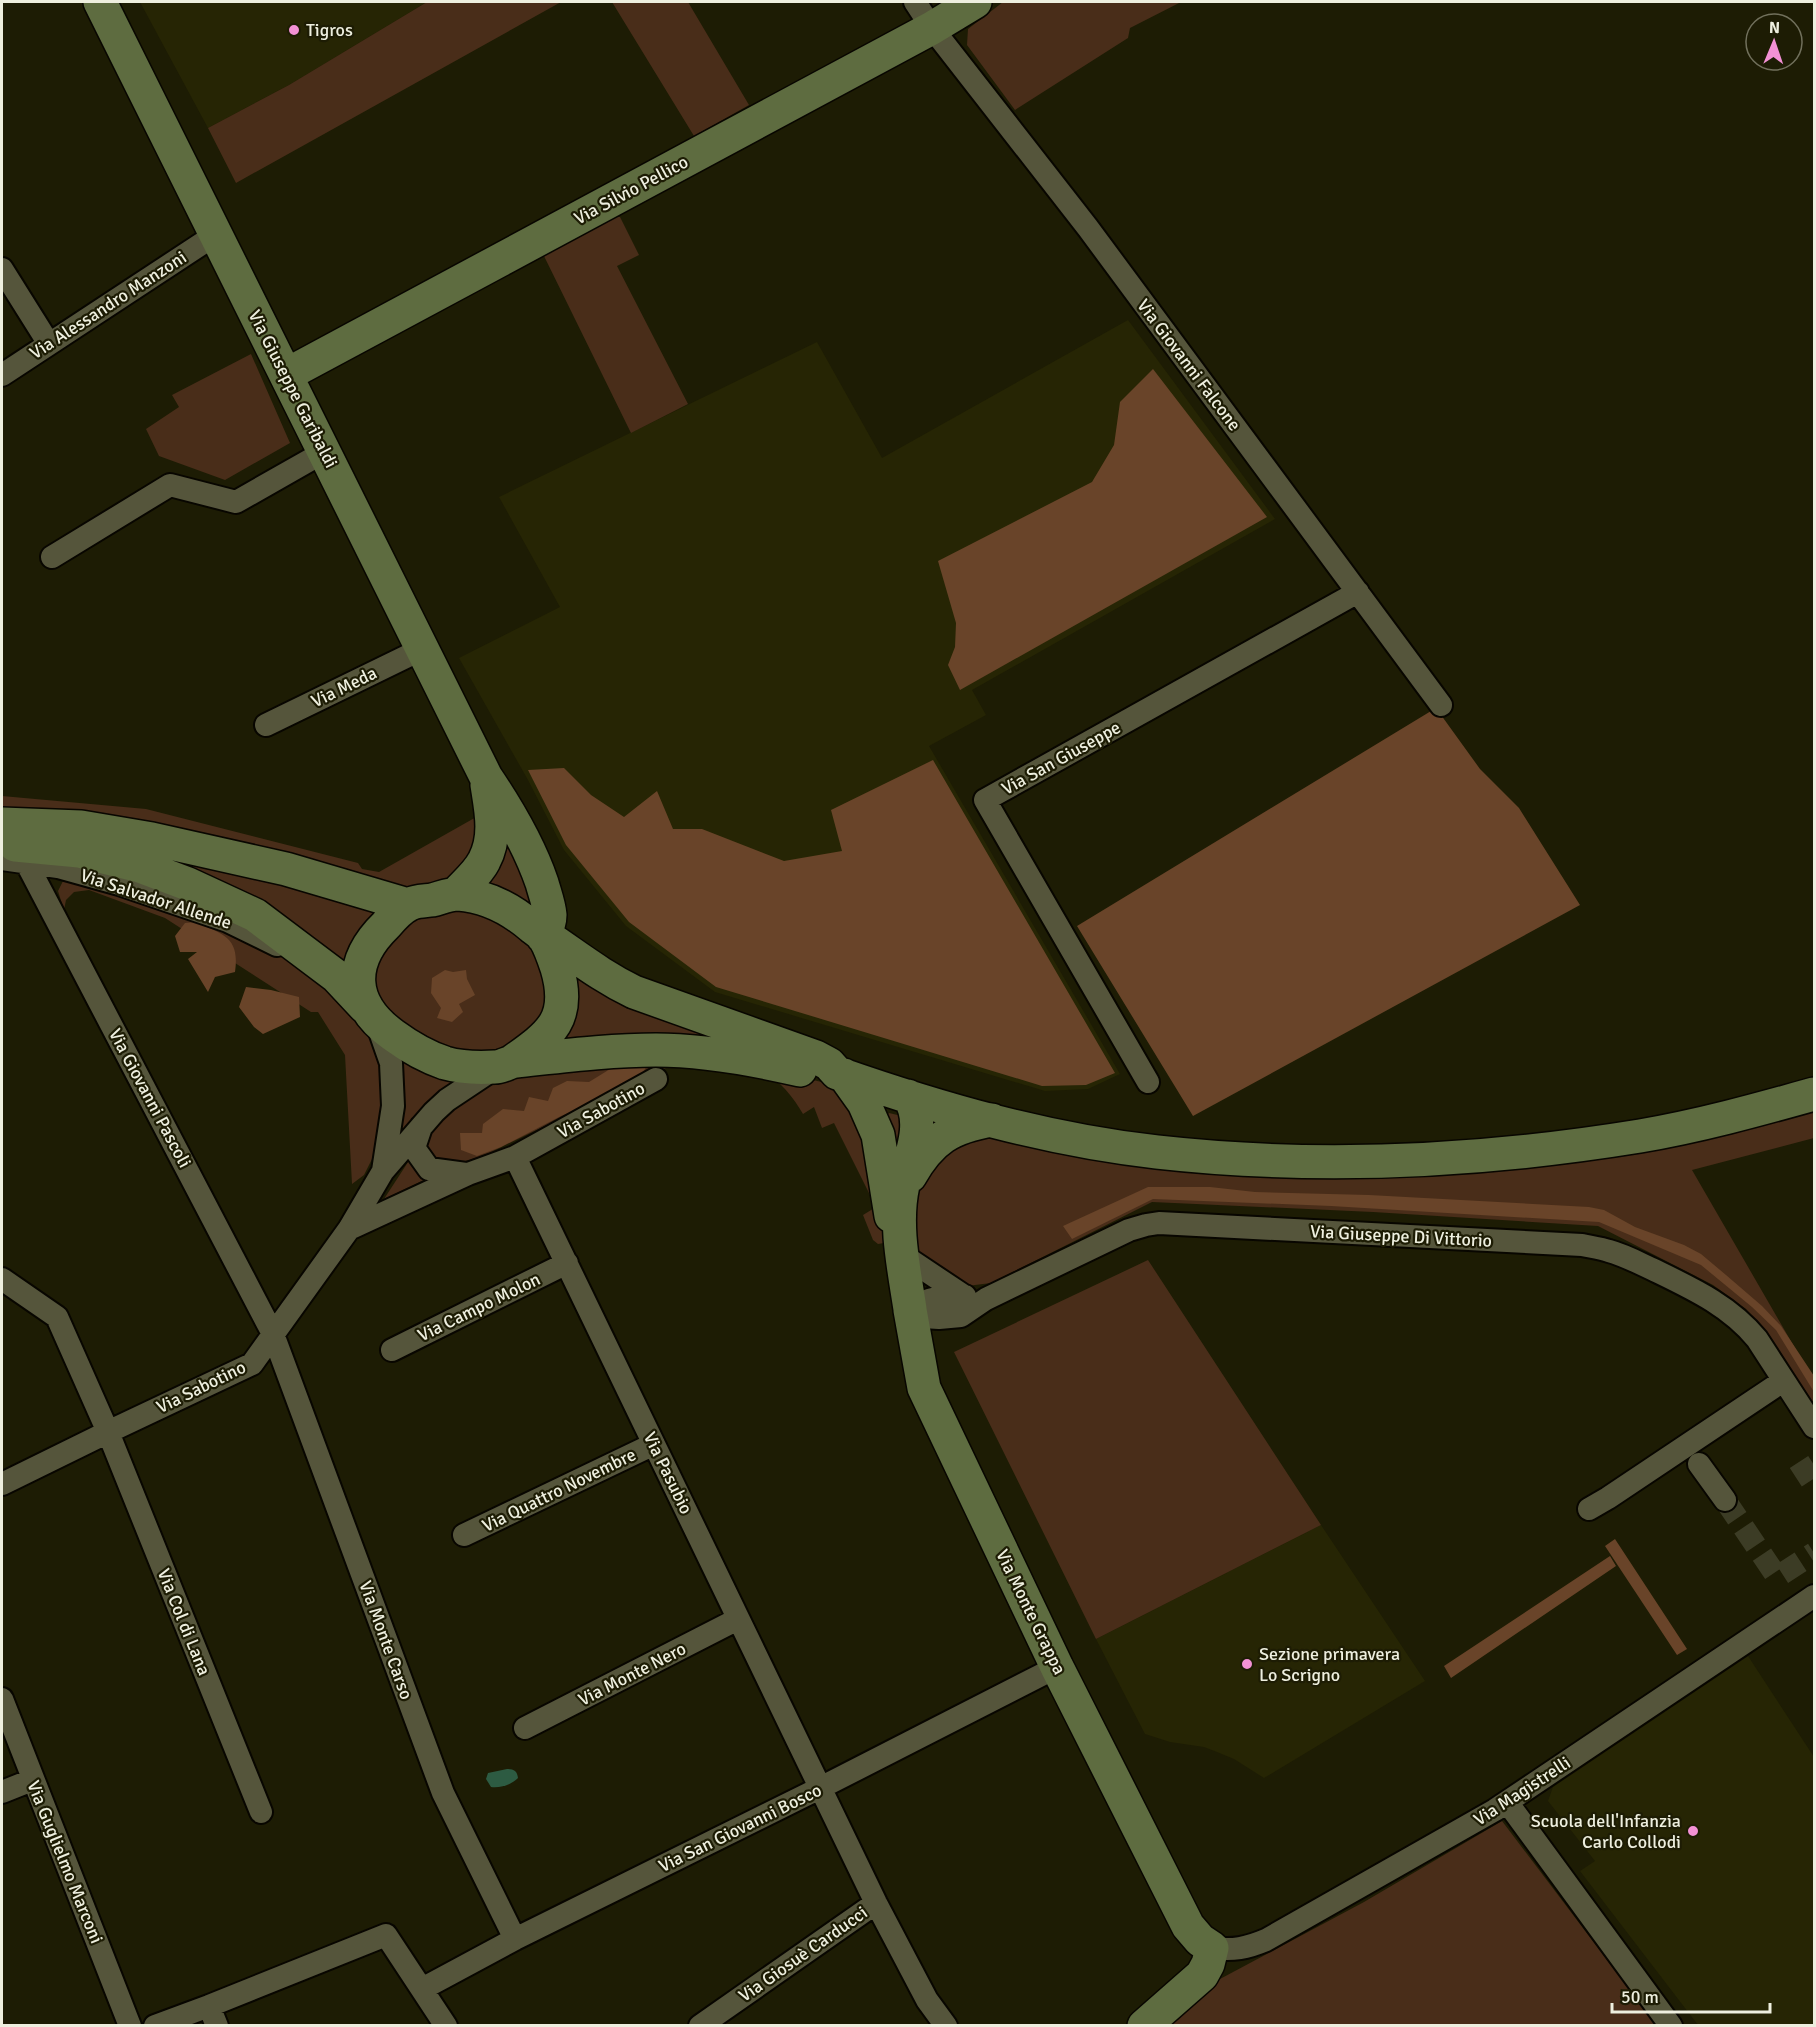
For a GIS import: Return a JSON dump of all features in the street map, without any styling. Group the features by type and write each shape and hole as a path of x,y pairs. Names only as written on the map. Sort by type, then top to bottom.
{"street":[{"name":"Via Giuseppe Garibaldi","path":"100,2 486,777 509,811 533,858 550,916 544,938"},
{"name":"Via Silvio Pellico","path":"286,375 924,15 975,2"},
{"name":"Via Giovanni Falcone","path":"924,15 1088,228 1441,705"},
{"name":"Via Alessandro Manzoni","path":"2,375 215,235"},
{"path":"2,269 49,344"},
{"path":"52,557 170,485 236,502 324,452"},
{"name":"Via San Giuseppe","path":"1148,1082 985,800 1358,592"},
{"name":"Via Meda","path":"266,725 422,649"},
{"name":"Via Giuseppe Garibaldi","path":"456,894 477,871 489,850 493,822 486,777"},
{"path":"2,824 81,827 152,839 286,869 408,905"},
{"path":"2,860 14,853 79,851 140,866 188,884 255,915 336,976 373,1016 412,1047 445,1063 465,1066 505,1064 595,1052 690,1051 729,1055 828,1075 840,1074 908,1096 1040,1132 1156,1152 1348,1163 1445,1159 1536,1151 1642,1135 1750,1112 1815,1094"},
{"name":"Via Giovanni Pascoli","path":"14,853 273,1334"},
{"path":"456,894 482,898 500,904 515,912 544,938 560,979 560,1012 550,1032 505,1064 447,1100 383,1171 393,1106 391,1063 373,1016 360,995 358,972 362,956 382,928 408,905 456,894"},
{"path":"544,938 552,940 594,970 634,992 816,1057 829,1064 840,1074"},
{"name":"Via Monte Grappa","path":"840,1074 864,1103 878,1135 895,1241 901,1254"},
{"name":"Via Sabotino","path":"349,1229 468,1174 515,1157 656,1079"},
{"name":"Via Monte Grappa","path":"908,1096 916,1110 916,1126 915,1142 903,1188 900,1215 901,1254 924,1388 1058,1667 1188,1926 1200,1940 1212,1948"},
{"name":"Via Monte Grappa","path":"903,1188 918,1162 945,1136 958,1128 993,1120"},
{"path":"421,1127 414,1148 429,1170 468,1174"},
{"name":"Via Pasubio","path":"515,1157 820,1788"},
{"name":"Via Sabotino","path":"2,1484 252,1364 349,1229 383,1171"},
{"name":"Via Giuseppe Di Vittorio","path":"918,1357 921,1345 926,1339 970,1304 1129,1230 1146,1225 1159,1223 1582,1245 1611,1251 1715,1302 1747,1328 1815,1427"},
{"path":"901,1254 970,1304"},
{"name":"Via Campo Molon","path":"392,1350 567,1263"},
{"name":"Via Col di Lana","path":"2,1279 57,1317 108,1432 261,1812"},
{"name":"Via Giuseppe Di Vittorio","path":"910,1310 930,1298 970,1304"},
{"name":"Via Monte Carso","path":"273,1334 443,1793 515,1939"},
{"path":"1589,1509 1783,1380"},
{"name":"Via Quattro Novembre","path":"464,1535 654,1444"},
{"path":"1699,1464 1725,1500"},
{"name":"Via Magistrelli","path":"1212,1948 1230,1951 1247,1948 1266,1940 1507,1802 1815,1596"},
{"name":"Via Monte Nero","path":"525,1728 738,1619"},
{"name":"Via San Giovanni Bosco","path":"422,1989 515,1939 1058,1667"},
{"name":"Via Guglielmo Marconi","path":"2,1699 130,2025"},
{"path":"2,1792 32,1780"},
{"name":"Via Giosuè Carducci","path":"820,1788 876,1903 927,2000 946,2025"},
{"path":"1507,1802 1671,2025"},
{"name":"Via Giosuè Carducci","path":"700,2025 876,1903"},
{"path":"155,2025 213,2016 386,1935 446,2025"},
{"path":"1144,2025 1202,1975 1208,1964 1212,1948"}],"shaded area":[{"path":"140,2 427,2 289,85 208,128"},
{"path":"427,2 561,2 236,183 208,128 289,85"},
{"path":"612,2 688,2 749,105 694,136"},
{"path":"1003,2 1181,2 1130,28 1128,38 1015,110 967,45 968,29"},
{"path":"614,216 620,217 639,255 617,266 688,404 631,433 543,254"},
{"path":"1128,320 1275,519 972,690 986,715 929,746 1120,1074 1088,1089 1045,1091 715,992 626,926 564,850 528,780 459,658 560,607 499,497 817,342 882,458"},
{"path":"251,354 290,443 225,480 159,456 146,429 179,407 172,395"},
{"path":"1153,369 1267,517 960,690 948,665 955,647 956,623 938,561 1092,482 1114,445 1120,402"},
{"path":"1436,708 1480,769 1519,808 1580,905 1193,1116 1077,926"},
{"path":"933,760 1115,1073 1086,1085 1042,1086 716,987 629,922 566,845 528,770 564,768 591,795 624,817 657,791 673,829 702,829 784,861 842,851 831,810"},
{"path":"2,796 146,809 358,863 362,869 379,872 478,816 481,840 455,878 413,889 2,809"},
{"path":"505,835 542,918 479,885"},
{"path":"174,856 378,909 356,936 341,968 170,861"},
{"path":"72,877 232,932 291,962 346,1001 376,1046 383,1070 383,1096 375,1153 364,1175 352,1184 345,1055 318,1012 311,1012 165,918 89,890 74,892 66,900 64,910 58,891 63,881"},
{"path":"448,908 492,915 528,940 549,984 546,1018 494,1055 422,1045 371,996 374,958 407,921"},
{"path":"195,922 227,938 235,951 235,972 215,977 208,992 188,959 197,952 180,952 175,936 185,923"},
{"path":"567,961 731,1036 552,1049"},
{"path":"445,970 453,972 466,970 467,979 475,995 459,1004 463,1012 452,1022 437,1018 441,1008 431,993 432,978"},
{"path":"246,987 299,997 300,1017 263,1034 254,1027 239,1007"},
{"path":"396,1052 466,1076 397,1150"},
{"path":"635,1057 685,1057 737,1064 699,1060 680,1063 489,1153 464,1162 449,1164 438,1162 430,1154 427,1145 434,1126 451,1107 478,1089 535,1070"},
{"path":"652,1059 638,1079 594,1103 477,1156 461,1150 460,1133 482,1133 483,1124 503,1109 524,1111 529,1097 548,1101 553,1088 567,1081 589,1082 615,1066"},
{"path":"744,1065 826,1083 844,1090 856,1103 871,1138 888,1237 884,1243 878,1244 873,1240 863,1215 876,1207 834,1123 822,1128 814,1107 803,1114 778,1082 764,1072"},
{"path":"1814,1109 1814,1138 1692,1170 1814,1381 1814,1404 1765,1330 1746,1309 1713,1285 1598,1226 1373,1212 1152,1202 991,1283 967,1286 916,1255 911,1192 968,1131 1169,1168"},
{"path":"889,1113 906,1117 897,1162 883,1121"},
{"path":"412,1156 430,1177 384,1199"},
{"path":"1148,1187 1210,1187 1255,1192 1369,1195 1589,1207 1604,1210 1635,1227 1684,1245 1701,1254 1762,1306 1781,1326 1814,1376 1814,1392 1776,1330 1701,1265 1599,1222 1331,1206 1153,1199 1072,1239 1063,1226"},
{"path":"1148,1260 1321,1525 1096,1639 954,1352"},
{"path":"1321,1525 1425,1681 1264,1778 1234,1759 1204,1747 1170,1742 1145,1734 1096,1639"},
{"path":"1615,1539 1687,1649 1677,1655 1605,1546"},
{"path":"1610,1556 1616,1566 1451,1678 1444,1666"},
{"name":"Scuola dell'Infanzia Carlo Collodi","path":"1748,1656 1814,1757 1814,2025 1698,2025 1580,1871 1595,1861 1548,1801 1553,1787"},
{"path":"507,1769 515,1771 518,1778 506,1786 491,1787 486,1779 488,1773"},
{"path":"1502,1821 1655,2025 1165,2026 1220,1979 1364,1902"}],"tunnel":[{"path":"1799,1462 1814,1485"},
{"path":"1725,1500 1777,1577 1814,1553"}],"place":[{"name":"Tigros","path":"294,30"},
{"name":"Sezione primavera Lo Scrigno","path":"1247,1664"},
{"name":"Scuola dell'Infanzia Carlo Collodi","path":"1693,1831"}]}
